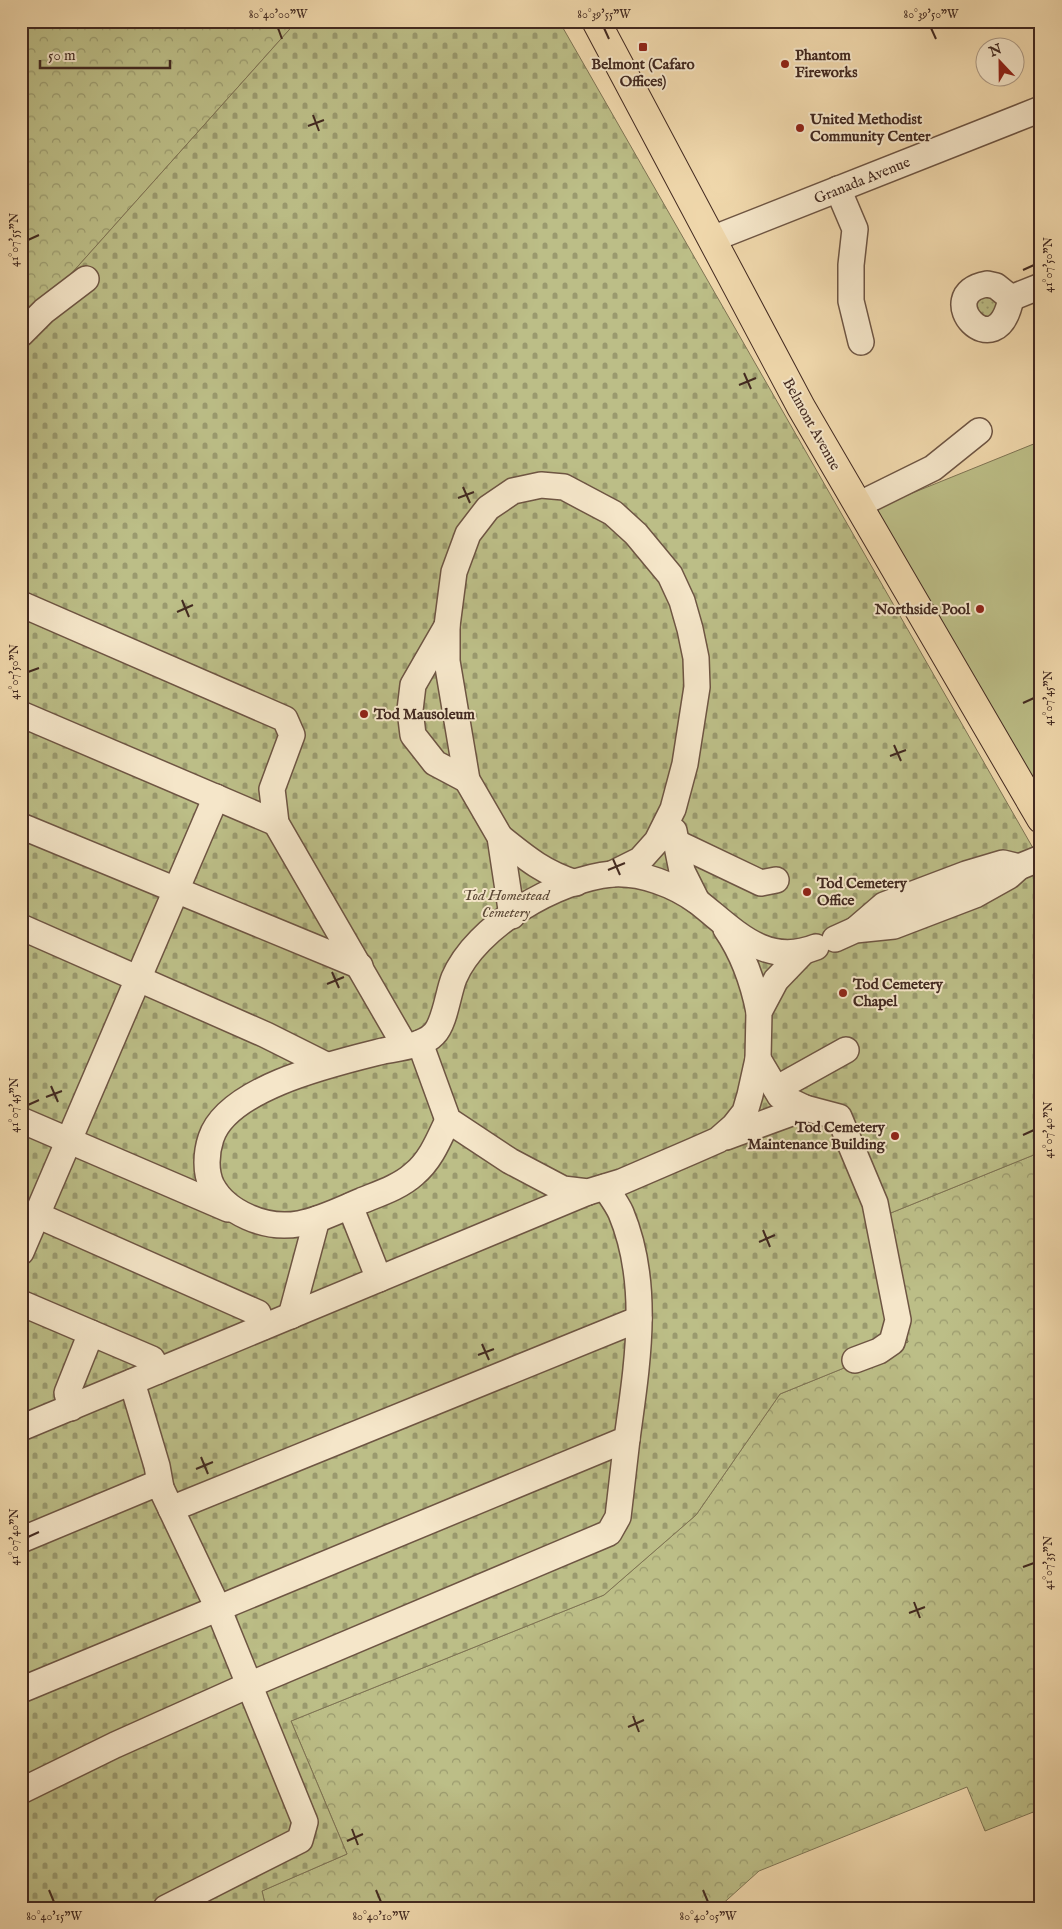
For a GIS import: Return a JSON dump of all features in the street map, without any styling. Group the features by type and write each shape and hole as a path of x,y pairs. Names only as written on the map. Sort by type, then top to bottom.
{"main road":[{"name":"Belmont Avenue","path":"596,21 801,407 1041,819"}],"street":[{"name":"Granada Avenue","path":"712,239 1041,109"},
{"path":"838,189 855,229 851,265 851,301 861,342"},
{"path":"21,334 44,311 86,279"},
{"path":"1011,298 1041,286"},
{"path":"858,505 933,468 980,431"},
{"path":"235,1212 223,1202 212,1185 207,1169 208,1148 215,1127 230,1109 244,1100 326,1065 412,1044 435,1034 455,976 472,950 492,930 548,893 576,883 612,874 640,860 657,841 673,809 684,764 698,687 695,651 682,601 670,575 636,534 613,513 564,487 541,485 513,491 488,508 468,534 454,572 447,626 447,661 467,780 500,837 531,863 553,876 576,883"},
{"path":"21,604 285,719 292,735 272,789 276,823 360,966 412,1044 448,1120 510,1161 563,1189 596,1189 620,1212 631,1244 638,1283 639,1318 637,1366 618,1516 609,1534 249,1685 115,1745 21,1791"},
{"path":"447,626 413,684 410,710 412,735 435,763 467,780"},
{"path":"21,714 276,823"},
{"path":"216,797 178,890 27,1233 258,1313 263,1327"},
{"path":"673,809 675,842 682,871 697,902"},
{"path":"21,826 360,966"},
{"path":"500,837 512,916"},
{"path":"675,842 761,883 776,880"},
{"path":"759,1012 776,980 827,942 884,905 984,879 1003,863 1030,862"},
{"path":"612,874 642,877 672,886 697,902 743,939 764,949 827,942"},
{"path":"718,1140 734,1126 745,1112 758,1059 759,1012 754,984 743,956 723,924"},
{"path":"21,927 266,1034 326,1065"},
{"path":"776,1090 846,1050"},
{"path":"758,1059 780,1096 805,1108 839,1117 875,1204 898,1320 892,1342 879,1351 855,1360"},
{"path":"21,1428 596,1189 718,1140 805,1108"},
{"path":"21,1120 235,1212 276,1227 293,1226 350,1206 414,1175 431,1156 448,1120"},
{"path":"350,1206 379,1279"},
{"path":"291,1316 317,1218"},
{"path":"21,1303 152,1359 158,1371"},
{"path":"166,1499 639,1318"},
{"path":"71,1408 67,1393 91,1333"},
{"path":"132,1382 166,1499 218,1608 305,1822 300,1840 166,1908"},
{"path":"21,1690 627,1440"},
{"path":"21,1540 153,1485 166,1499"}],"green space":[{"path":"21,21 297,21 21,330"},
{"name":"Tod Homestead Cemetery","path":"297,21 559,21 1041,862 1041,1152 871,1221 908,1342 780,1394 696,1515 604,1595 291,1721 347,1854 262,1891 266,1908 21,1908 21,330"},
{"path":"969,291 1011,298 991,329 965,299"},
{"name":"Northside Pool","path":"1041,441 1041,819 863,513"},
{"path":"1041,1152 1041,1809 985,1831 967,1787 759,1871 718,1908 266,1908 262,1891 347,1854 291,1721 604,1595 696,1515 780,1394 908,1342 871,1221"}],"place":[{"name":"Belmont (Cafaro Offices)","path":"643,47"},
{"name":"Phantom Fireworks","path":"785,64"},
{"name":"United Methodist Community Center","path":"800,128"},
{"name":"Northside Pool","path":"980,609"},
{"name":"Tod Mausoleum","path":"364,714"},
{"name":"Tod Cemetery Office","path":"807,892"},
{"name":"Tod Cemetery Chapel","path":"843,993"},
{"name":"Tod Cemetery Maintenance Building","path":"895,1136"}]}
